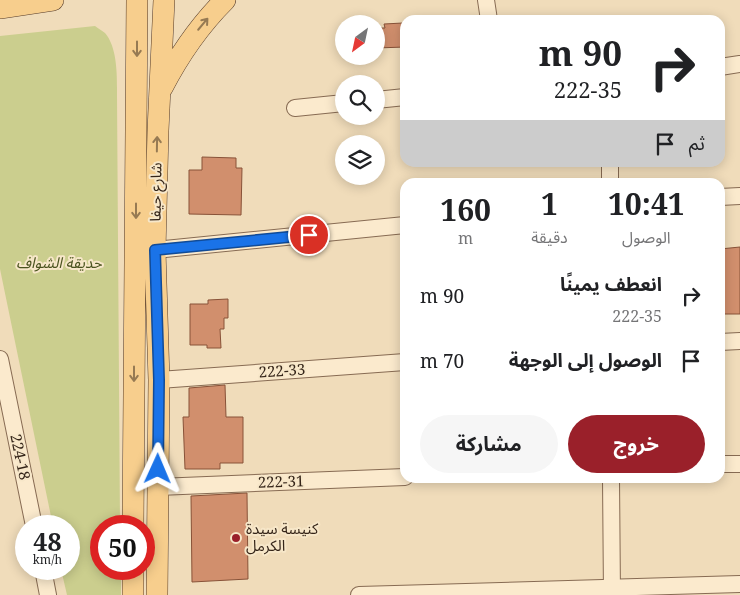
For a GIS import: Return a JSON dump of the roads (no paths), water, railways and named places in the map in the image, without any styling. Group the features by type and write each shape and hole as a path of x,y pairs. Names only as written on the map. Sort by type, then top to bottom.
{"main road":[{"path":"0,8 53,0"},
{"name":"شارع حيفا","path":"133,515 137,0"},
{"name":"شارع حيفا","path":"157,595 159,380 155,250 159,95 164,0"},
{"path":"159,95 184,49 225,0"},
{"path":"133,580 133,595"}],"street":[{"path":"486,0 488,15"},
{"path":"725,66 740,64"},
{"path":"385,99 400,98"},
{"path":"295,108 335,104"},
{"path":"725,197 740,196"},
{"path":"155,250 400,226"},
{"path":"725,342 740,341"},
{"name":"224-18","path":"0,359 4,398 31,515"},
{"name":"222-33","path":"159,380 400,362"},
{"path":"725,464 740,464"},
{"name":"222-31","path":"158,487 400,476"},
{"path":"611,483 612,591"},
{"path":"45,580 48,595"},
{"path":"359,595 612,591 740,584"}],"place":[{"name":"كنيسة سيدة الكرمل","path":"236,538"}],"park label":[{"name":"حديقة الشواف","path":"59,263"}]}
